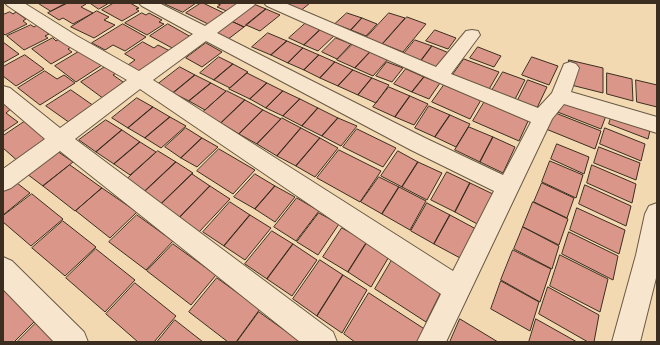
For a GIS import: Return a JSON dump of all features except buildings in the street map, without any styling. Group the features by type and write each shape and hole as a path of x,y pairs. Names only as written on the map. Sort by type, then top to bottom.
{"street":[{"path":"13,3 71,40 140,80 457,288"},
{"path":"147,3 418,144 507,187"},
{"path":"3,181 248,3"},
{"path":"272,3 439,76 542,118"},
{"path":"439,76 472,35"},
{"path":"431,342 542,118 560,96 570,68"},
{"path":"3,92 61,140 323,342"},
{"path":"560,96 657,125"},
{"path":"626,342 657,219"},
{"path":"3,270 74,342"}]}
